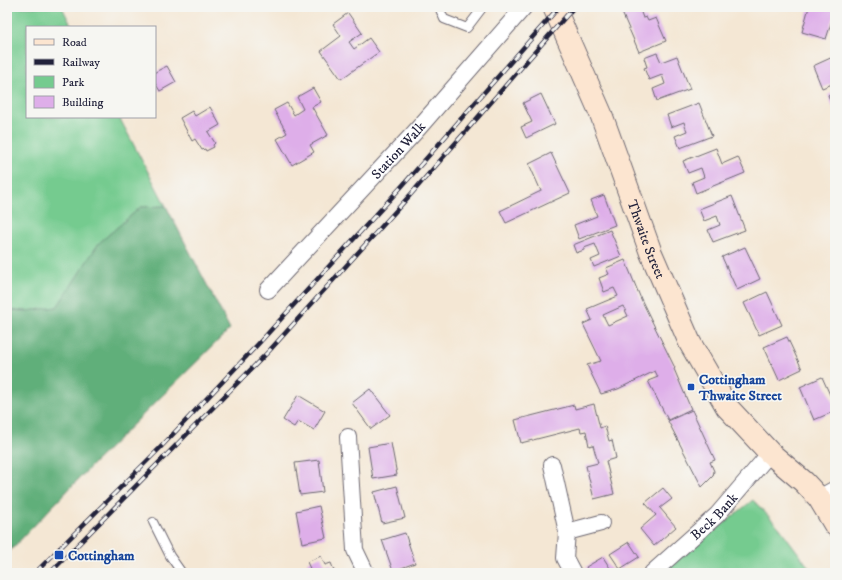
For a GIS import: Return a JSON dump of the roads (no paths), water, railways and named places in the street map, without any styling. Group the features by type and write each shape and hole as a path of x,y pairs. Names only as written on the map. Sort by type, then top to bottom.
{"main road":[{"name":"Thwaite Street","path":"554,7 601,114 651,253 690,343 727,407 770,453 804,482 827,493 835,525"}],"street":[{"name":"Station Walk","path":"268,290 416,132 524,7"},
{"path":"348,437 355,550 366,573"},
{"name":"Beck Bank","path":"652,573 717,515 770,453"},
{"path":"552,465 567,532 565,558 573,573"},
{"path":"567,532 601,523"}],"lane":[{"path":"439,7 444,19 467,28 483,7"},
{"path":"153,522 170,556 182,573"}],"railway":[{"path":"35,573 159,449 260,342 403,185 559,7"},
{"path":"50,573 269,351 412,193 574,7"}],"place":[{"name":"Cottingham Thwaite Street","path":"691,387"},
{"name":"Cottingham","path":"59,555"}]}
